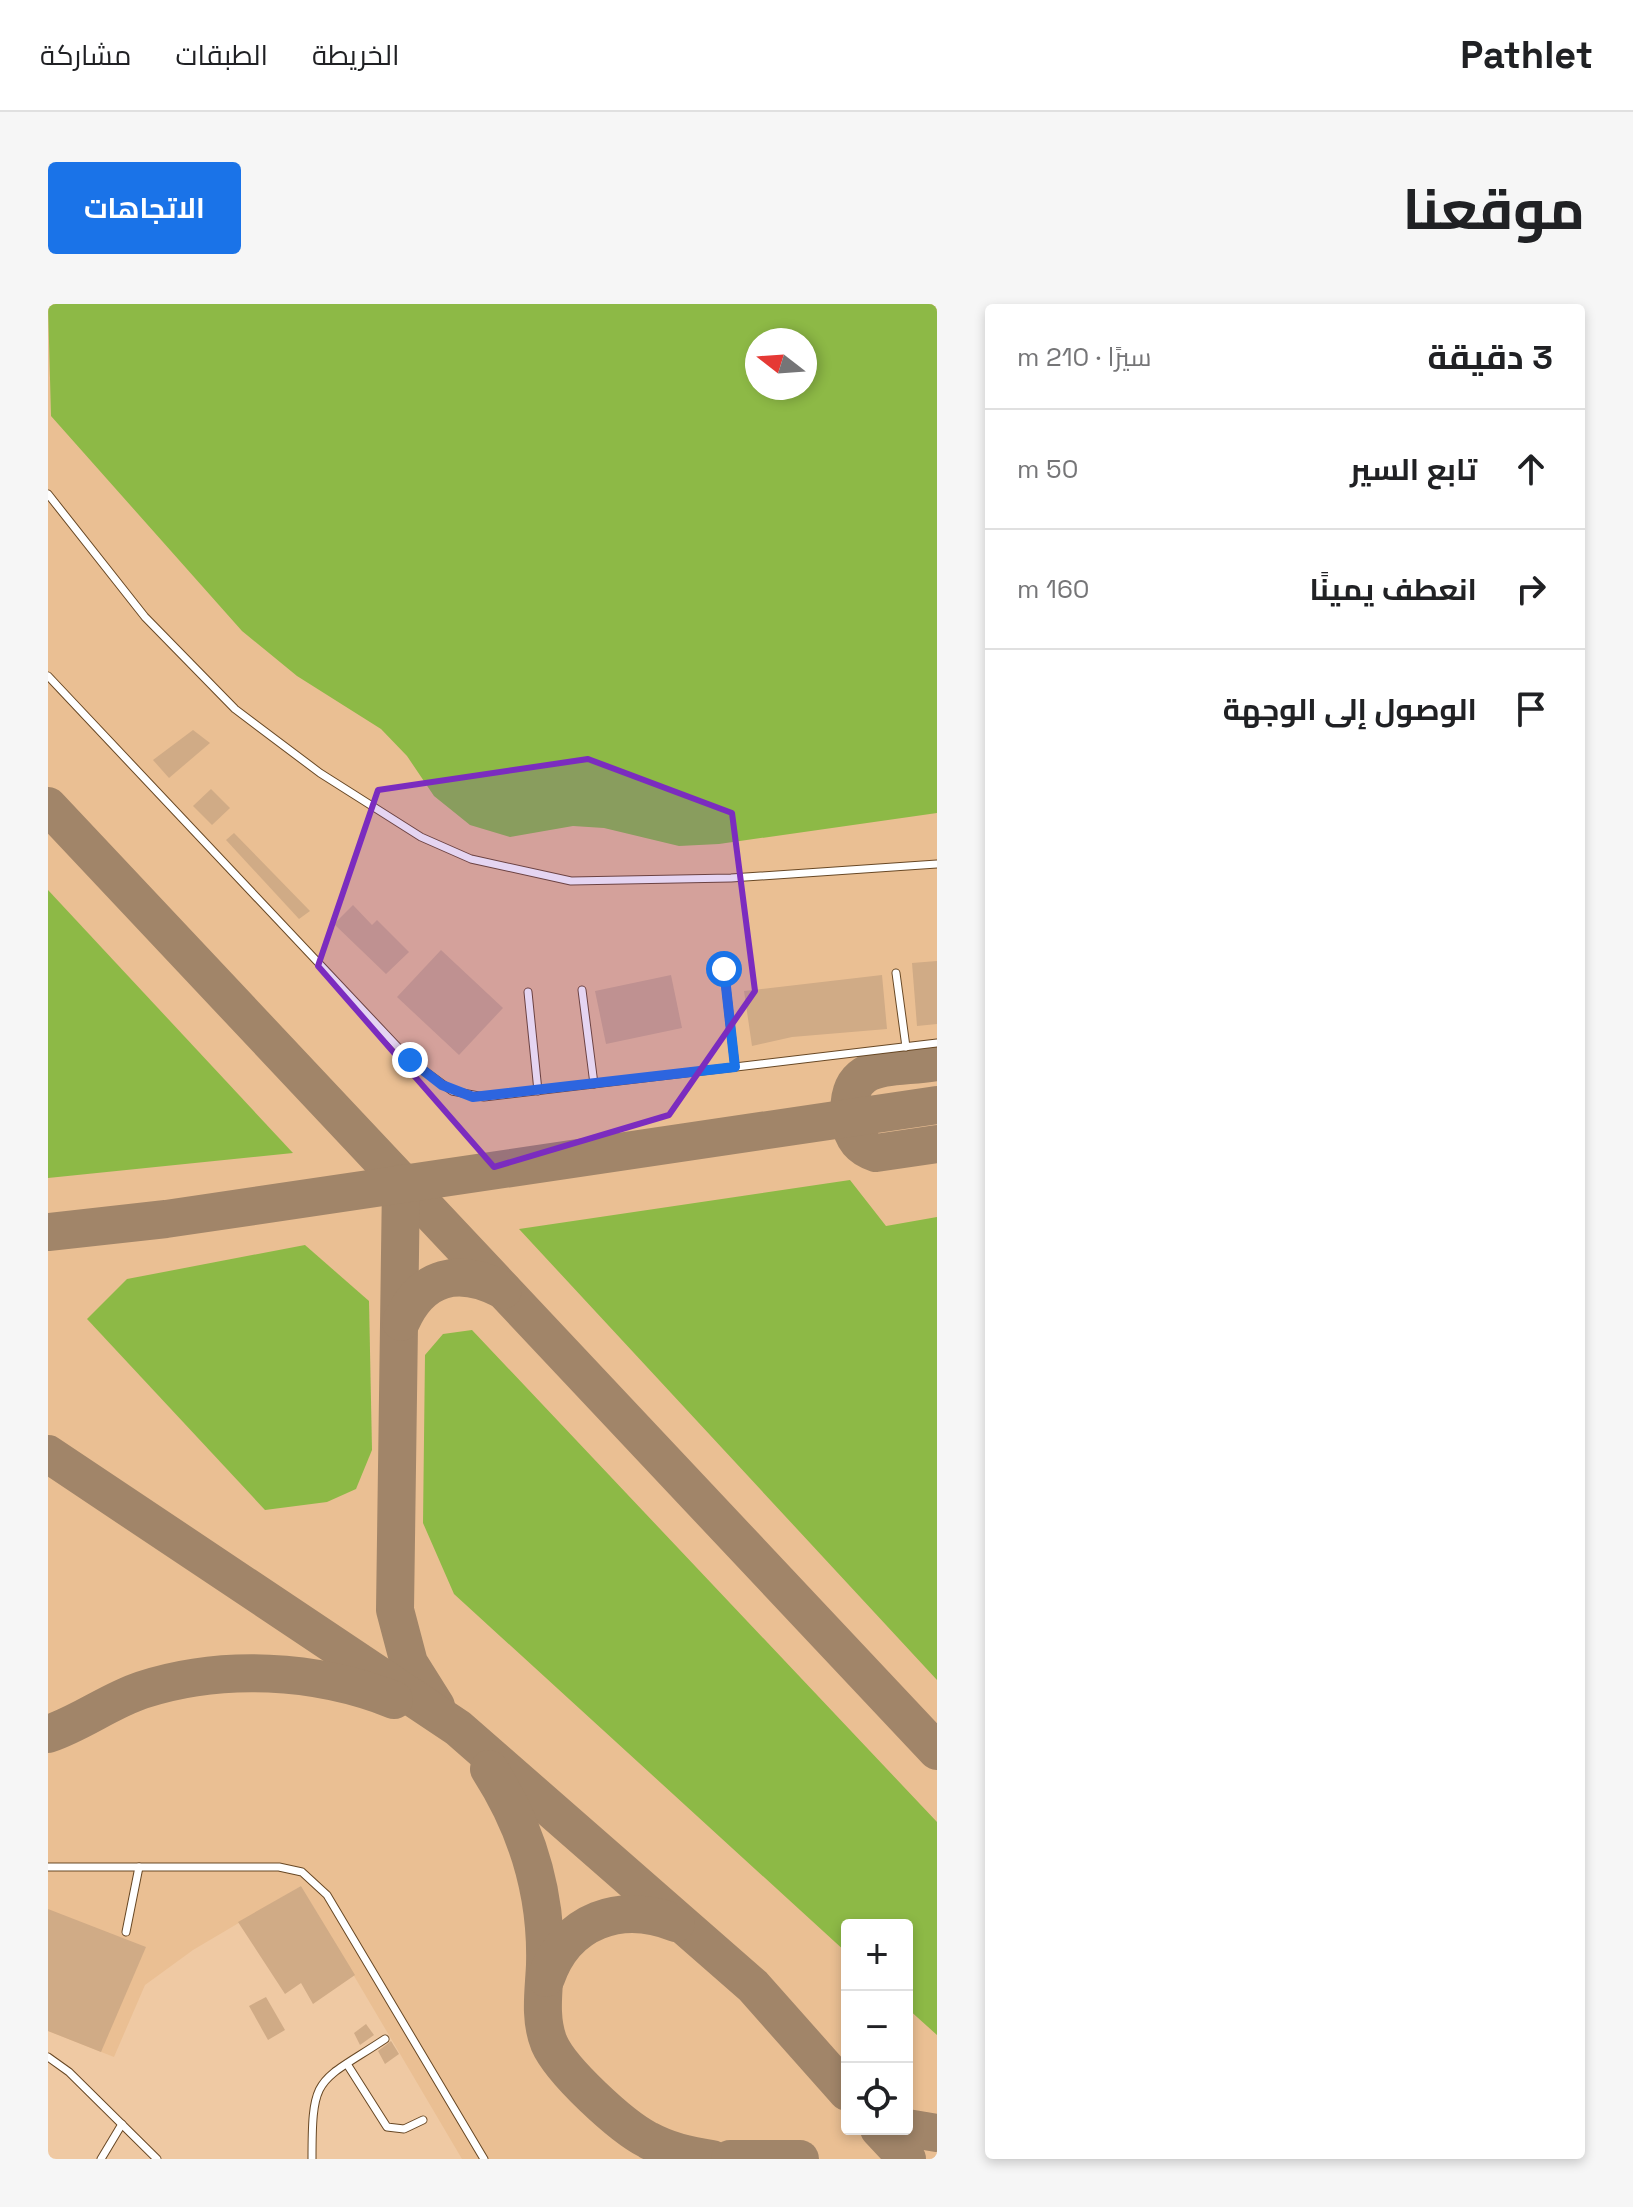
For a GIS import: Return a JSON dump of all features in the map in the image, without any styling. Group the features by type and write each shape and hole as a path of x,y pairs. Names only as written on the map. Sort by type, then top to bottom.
{"lane":[{"path":"48,494 145,617 235,709 320,773 421,837 471,859 571,881 731,878 937,864"},
{"path":"48,676 410,1060 442,1085 462,1095 484,1097 937,1043"},
{"path":"724,969 735,1067"},
{"path":"896,973 906,1047"},
{"path":"582,990 594,1084"},
{"path":"528,992 538,1091"},
{"path":"48,1867 279,1867 312,1878 327,1895 484,2159"},
{"path":"126,1932 139,1867"},
{"path":"312,2159 314,2096 322,2082 385,2039"},
{"path":"48,2057 69,2072 157,2159"},
{"path":"347,2064 387,2127 404,2129 423,2120"},
{"path":"101,2159 122,2124"}],"highlighted area":[{"path":"588,759 732,813 755,991 669,1115 494,1167 318,966 378,790"}],"shaded area":[{"path":"48,304 937,304 937,2159 462,2159 301,1886 193,1950 145,1985 114,2057 48,2031"}],"green space":[{"path":"48,304 937,304 937,813 719,844 679,846 604,828 573,826 510,837 470,825 434,796 407,756 381,729 297,676 242,631 51,416"},
{"path":"48,890 293,1153 48,1178"},
{"path":"850,1180 886,1226 937,1217 937,1680 519,1229"},
{"path":"305,1245 369,1301 372,1450 356,1489 327,1502 265,1510 87,1319 127,1279"},
{"path":"472,1330 937,1822 937,2035 913,2013 913,1919 841,1919 841,1948 454,1594 423,1523 425,1355 443,1334"}],"building":[{"path":"193,730 210,743 169,778 153,760"},
{"path":"211,789 230,808 212,825 193,806"},
{"path":"234,833 310,911 299,919 226,840"},
{"path":"353,905 372,925 377,920 409,952 386,974 334,924"},
{"path":"441,950 503,1008 459,1055 397,997"},
{"path":"937,961 937,1024 917,1026 912,963"},
{"path":"671,975 682,1028 606,1044 595,991"},
{"path":"882,975 887,1029 792,1037 752,1046 744,991"},
{"path":"301,1886 355,1975 313,2004 301,1983 285,1994 238,1922"},
{"path":"48,1909 146,1947 101,2052 48,2031"},
{"path":"266,1997 285,2030 268,2040 249,2006"},
{"path":"366,2024 374,2035 360,2045 354,2033"},
{"path":"391,2041 399,2054 385,2064 378,2051"}],"taxiway":[{"path":"48,806 937,1751"},
{"path":"937,1062 874,1070 854,1086 850,1100 853,1132 861,1145 870,1151 876,1153 937,1144"},
{"path":"48,1232 166,1219 937,1105"},
{"path":"401,1183 395,1610 409,1663 436,1706"},
{"path":"401,1322 420,1294 443,1280 471,1279 503,1290"},
{"path":"48,1454 458,1728 753,1986 841,2085"},
{"path":"48,1734 142,1690 204,1676 301,1676 394,1700"},
{"path":"489,1769 524,1838 538,1887 545,1939 544,2024 549,2043 566,2068 593,2097 636,2133 671,2150 712,2159"},
{"path":"546,1978 567,1942 581,1929 598,1920 635,1914 676,1923"},
{"path":"913,2129 937,2133"},
{"path":"885,2135 907,2159"},
{"path":"730,2159 800,2159"}],"route":[{"path":"410,1060 452,1091 473,1097 735,1067 724,969"}]}
